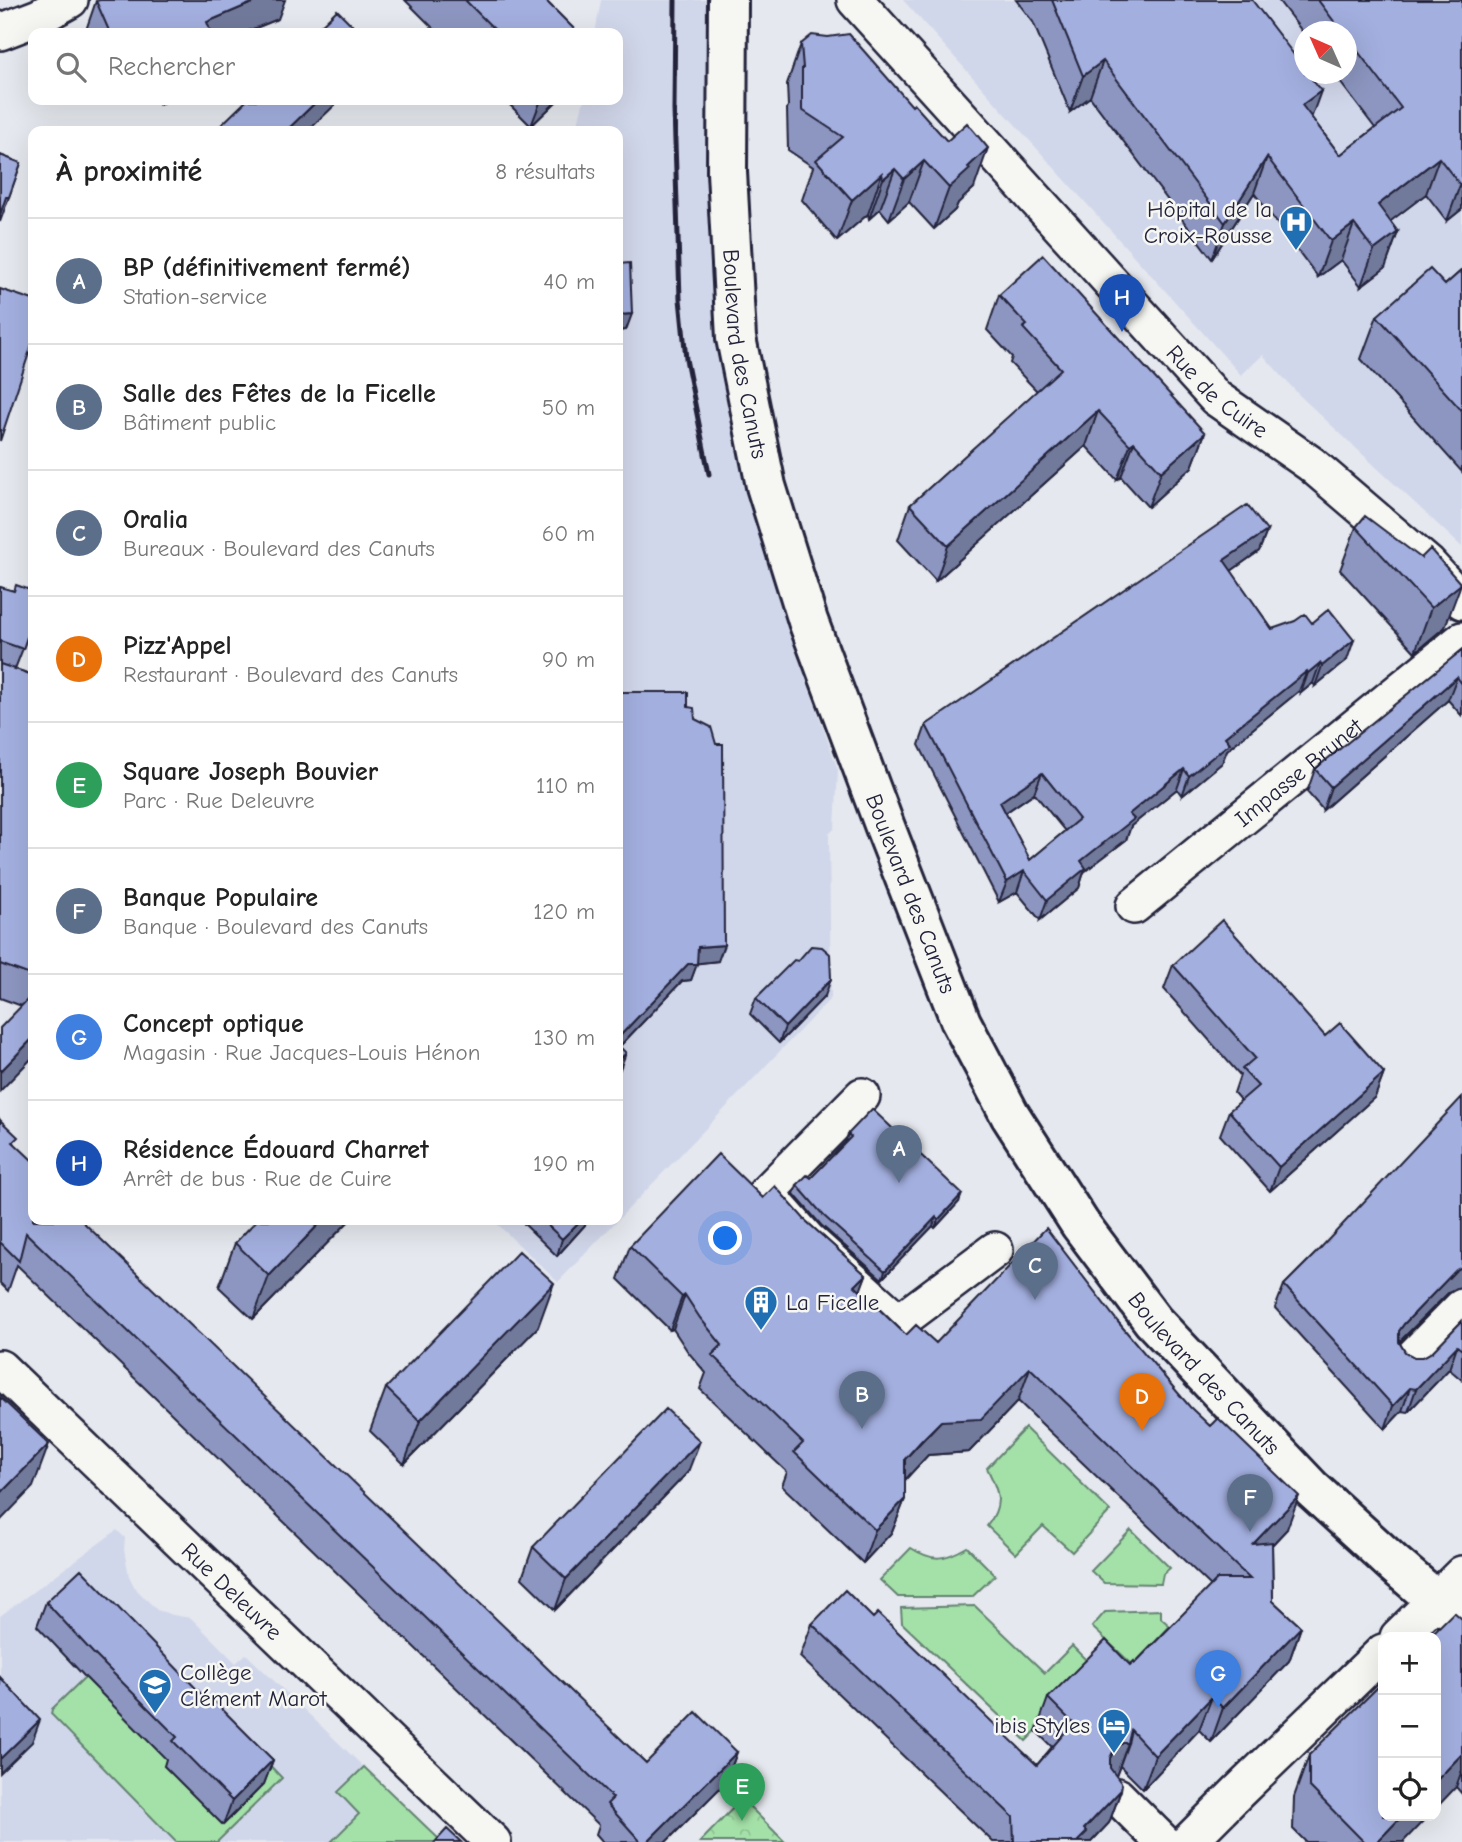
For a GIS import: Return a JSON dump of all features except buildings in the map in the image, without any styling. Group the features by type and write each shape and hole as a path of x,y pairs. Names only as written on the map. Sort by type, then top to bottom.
{"main road":[{"name":"Boulevard des Canuts","path":"728,0 727,172 736,338 765,486 808,621 961,1022 1010,1115 1080,1224 1153,1321 1312,1489 1453,1597"}],"street":[{"path":"0,32 39,17 70,0"},
{"name":"Rue de Cuire","path":"855,0 1216,398 1311,464 1427,564 1462,601"},
{"name":"Impasse Brunet","path":"1134,906 1462,640"},
{"path":"862,1096 766,1194 807,1239 899,1322 995,1250"},
{"path":"1410,1360 1462,1307"},
{"name":"Rue Deleuvre","path":"0,1368 493,1842"},
{"path":"1405,1632 1453,1597"},
{"path":"1188,1842 1378,1656"},
{"path":"1116,1796 1163,1842"}],"shaded area":[{"path":"601,0 707,0 712,260 719,334 731,410 743,470 785,619 838,770 835,828 829,834 831,998 623,1215 623,126 577,126 583,105 623,105 623,28 596,28"},
{"name":"Hôpital de la Croix-Rousse","path":"903,0 1462,0 1462,547 1299,395 1263,355 1241,375"},
{"path":"498,1225 613,1225 558,1282"},
{"name":"Collège Clément Marot","path":"117,1530 125,1538 124,1550 129,1576 135,1588 157,1610 191,1618 236,1663 246,1654 442,1842 0,1842 0,1616"}],"green space":[{"path":"1025,1428 1110,1511 1072,1552 1043,1526 1016,1554 987,1526 996,1511 998,1498 987,1468"},
{"path":"1131,1530 1170,1568 1163,1574 1161,1584 1104,1583 1091,1571"},
{"path":"967,1547 995,1575 972,1597 898,1597 880,1580 911,1548 926,1556 939,1558"},
{"path":"975,1606 1045,1673 1072,1646 1095,1669 1026,1741 902,1623 901,1608"},
{"path":"1161,1610 1161,1618 1170,1626 1133,1665 1092,1627 1105,1612"},
{"path":"85,1677 169,1761 164,1766 223,1824 264,1784 244,1738 282,1778 217,1842 176,1842 51,1714 52,1709"},
{"path":"364,1767 442,1842 331,1842 359,1814 338,1792"},
{"path":"742,1799 785,1842 700,1842"}],"railway":[{"path":"675,0 674,110 680,299 686,359 709,474"}],"place":[{"name":"Hôpital de la Croix-Rousse","path":"1296,252"},
{"name":"Résidence Édouard Charret","path":"1122,332"},
{"name":"BP (définitivement fermé)","path":"899,1183"},
{"name":"Oralia","path":"1035,1300"},
{"name":"La Ficelle","path":"761,1332"},
{"name":"Salle des Fêtes de la Ficelle","path":"862,1429"},
{"name":"Pizz'Appel","path":"1142,1431"},
{"name":"Banque Populaire","path":"1250,1532"},
{"name":"Concept optique","path":"1218,1708"},
{"name":"Collège Clément Marot","path":"155,1715"},
{"name":"ibis Styles","path":"1114,1755"},
{"name":"Square Joseph Bouvier","path":"742,1821"}]}
